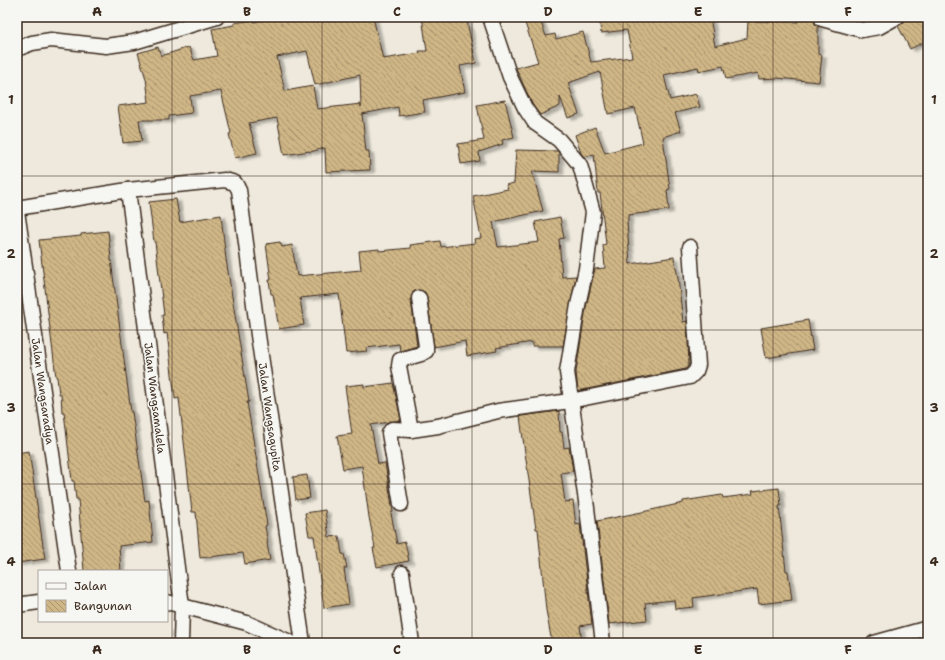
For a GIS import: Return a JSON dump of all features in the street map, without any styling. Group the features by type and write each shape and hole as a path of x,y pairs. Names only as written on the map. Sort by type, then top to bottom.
{"street":[{"path":"17,49 32,43 51,40 106,46 134,42 217,17"},
{"path":"490,17 510,77 525,108 535,123 559,140 580,165 593,212 586,269 578,305 567,372 570,401 581,458 588,508 603,643"},
{"path":"822,17 822,19 862,30 879,27 896,17"},
{"name":"Jalan Wangsagupita","path":"128,190 225,180 235,183 239,190 303,643"},
{"path":"17,209 128,190"},
{"name":"Jalan Wangsamalela","path":"128,190 182,606 181,643"},
{"name":"Jalan Wangsaradya","path":"17,209 68,570"},
{"path":"401,504 389,433 392,429 411,430 438,426 498,411 570,401 690,377 696,371 698,366 690,247"},
{"path":"411,430 399,366 400,360 426,351 419,298"},
{"path":"402,573 412,643"},
{"path":"17,605 38,602"},
{"path":"168,602 247,623 292,643"},
{"path":"874,643 892,641 928,628"}],"building":[{"path":"277,17 373,17 383,59 420,53 419,51 427,51 422,17 466,17 476,63 460,66 465,92 423,100 425,112 399,116 398,107 362,114 366,151 369,151 370,170 326,172 325,148 310,152 284,155 277,118 249,123 257,153 235,158 221,91 190,96 192,113 169,116 169,120 139,120 142,141 123,143 118,106 149,102 146,79 138,53 158,47 161,56 189,47 194,60 217,56 212,29 234,25 234,23 254,20 254,22","holes":["307,51 315,85 360,75 361,104 317,109 313,86 285,91 277,57"]},
{"path":"523,17 539,17 546,36 555,34 556,39 583,32 591,62 632,57 627,30 601,33 599,17 710,17 715,46 747,38 748,21 798,22 798,17 814,17 815,24 818,26 818,54 822,55 819,82 777,78 759,79 758,73 726,79 723,66 699,71 698,67 664,75 670,100 696,94 700,107 675,113 681,131 663,137 670,189 667,190 669,210 628,215 627,222 630,264 674,257 683,322 687,321 689,364 686,369 578,391 576,372 586,307 595,269 605,268 603,245 606,244 594,154 584,157 581,153 575,135 595,127 605,153 643,143 635,108 608,114 600,72 568,83 579,114 568,118 560,97 560,106 540,115 532,104 516,68 538,62"},
{"path":"905,17 928,17 928,40 910,49 898,26 904,22"},
{"path":"505,100 514,137 502,140 503,144 479,152 480,161 461,164 458,144 484,140 477,105"},
{"path":"516,150 558,151 559,153 559,172 532,171 543,211 493,222 498,247 539,242 535,222 560,217 564,238 559,239 562,277 576,276 563,346 532,346 532,342 496,348 497,351 467,356 465,341 434,347 427,297 425,292 418,290 413,292 411,299 417,346 400,351 399,344 366,348 367,351 346,353 339,294 300,298 304,325 279,329 273,294 271,294 269,280 271,280 266,244 280,242 282,247 292,245 297,276 361,270 359,251 411,248 410,245 440,241 441,247 475,243 474,239 481,238 473,196 508,189 506,185 514,183"},
{"path":"176,199 180,222 221,215 226,259 249,402 247,402 267,525 265,526 270,560 245,564 243,553 200,558 196,512 192,512 179,398 175,399 167,333 164,334 162,315 164,315 149,202"},
{"path":"108,231 131,412 145,501 149,500 153,542 119,546 121,570 84,570 78,499 76,499 74,481 72,481 64,412 62,412 61,394 59,394 56,377 39,240 81,236 81,234"},
{"path":"808,320 813,350 766,358 761,328"},
{"path":"393,383 401,420 371,425 378,464 385,463 393,512 391,513 397,544 405,542 409,561 377,567 362,466 343,469 337,436 352,434 345,386 364,384 364,387"},
{"path":"559,411 560,432 562,432 564,448 569,447 573,471 561,473 565,502 573,501 576,525 580,524 592,624 580,626 582,643 552,643 546,610 538,529 536,529 520,416"},
{"path":"29,451 45,559 17,563 17,453"},
{"path":"307,475 310,498 296,500 293,477"},
{"path":"779,488 781,506 779,506 786,571 788,571 792,600 759,604 757,589 693,598 694,607 675,609 674,600 645,603 647,620 609,624 597,521 683,503 683,501 722,495 723,498 753,494 752,491"},
{"path":"325,510 329,537 339,536 342,554 344,554 347,568 344,568 349,604 324,608 314,536 309,536 305,513"}]}
